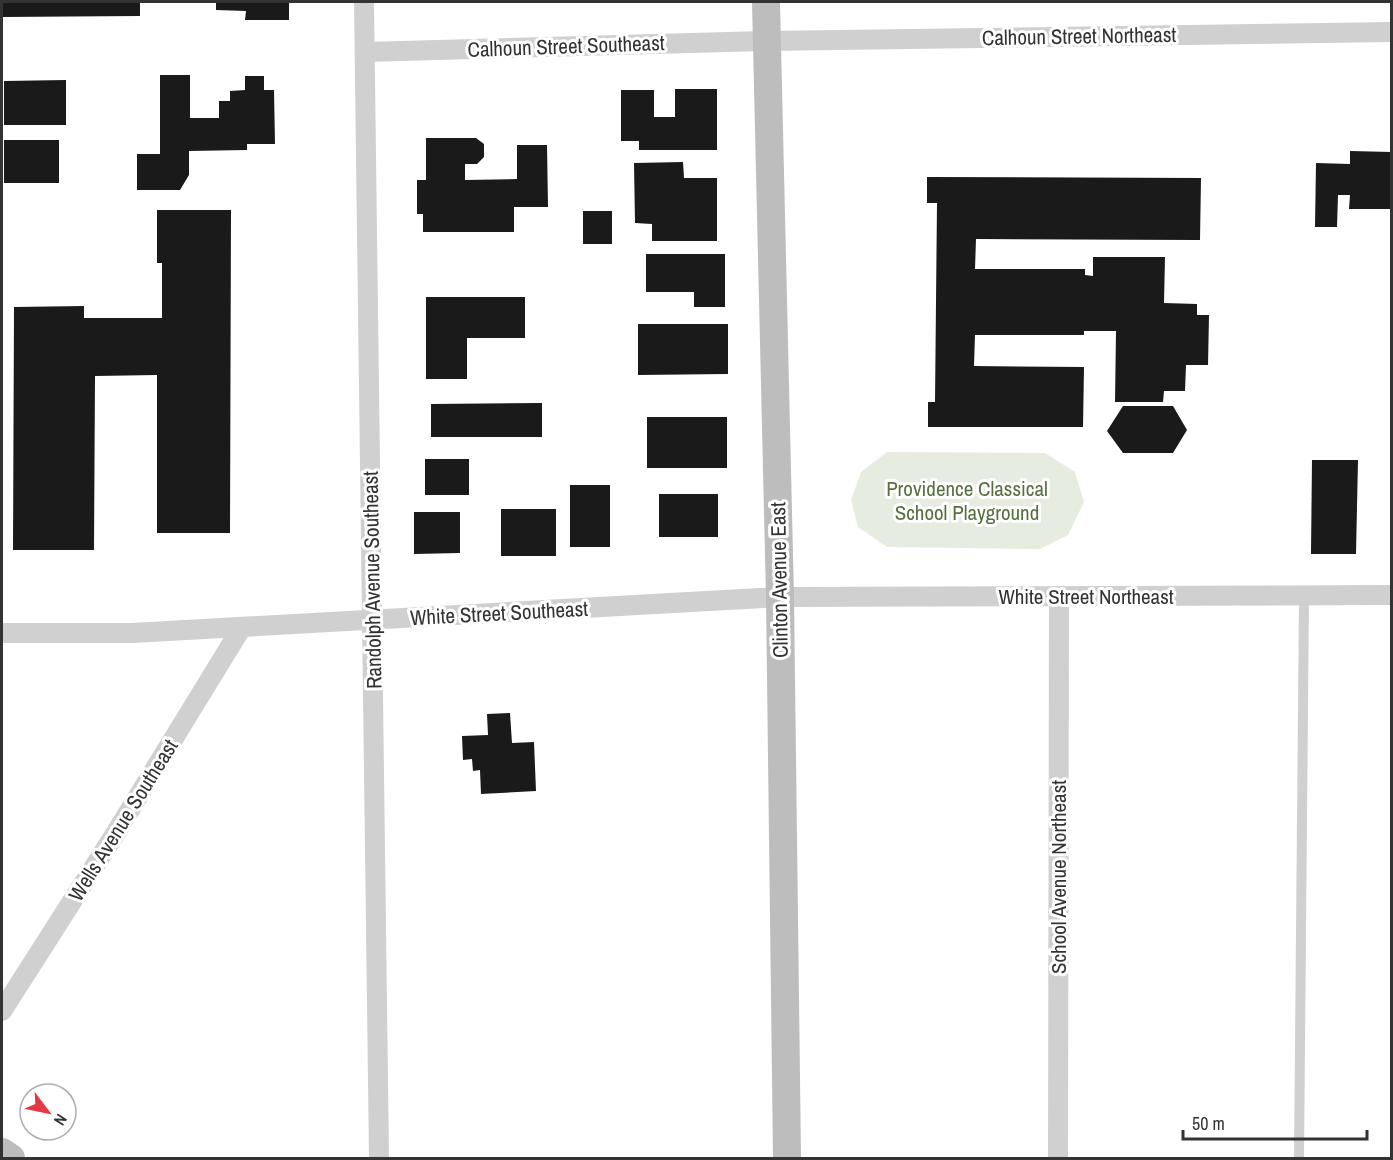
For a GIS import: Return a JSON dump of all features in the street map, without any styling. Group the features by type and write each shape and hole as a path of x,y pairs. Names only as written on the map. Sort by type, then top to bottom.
{"street":[{"name":"Randolph Avenue Southeast","path":"364,2 379,1158"},
{"name":"Clinton Avenue East","path":"766,2 780,597 787,1158"},
{"name":"Calhoun Street Northeast","path":"766,40 1392,32"},
{"name":"Calhoun Street Southeast","path":"365,52 766,40"},
{"name":"White Street Northeast","path":"780,597 1392,595"},
{"name":"School Avenue Northeast","path":"1058,1158 1059,596"},
{"name":"White Street Southeast","path":"2,633 132,633 780,597"},
{"name":"Wells Avenue Southeast","path":"2,1011 116,834 242,627"},
{"path":"2,1152 11,1158"}],"lane":[{"path":"1299,1158 1304,595"}],"green space":[{"name":"Providence Classical School Playground","path":"887,452 1045,453 1075,472 1084,502 1068,535 1040,549 887,547 858,527 851,500 861,472"}],"building":[{"path":"2,2 140,2 140,16 2,17"},
{"path":"216,2 289,2 289,20 245,20 246,11 216,10"},
{"path":"160,75 190,75 190,118 219,118 219,101 230,101 230,91 245,90 245,76 264,76 264,90 274,90 275,144 247,144 247,150 189,151 189,175 180,190 137,190 137,154 160,154"},
{"path":"66,80 66,125 4,125 4,81"},
{"path":"675,89 717,89 717,150 639,150 639,141 621,141 621,90 654,90 654,117 675,117"},
{"path":"426,138 476,138 484,144 484,157 477,164 465,164 465,180 517,179 517,145 547,145 548,207 514,207 514,232 423,232 423,214 417,214 417,180 426,180"},
{"path":"4,140 59,140 59,183 4,183"},
{"path":"1350,151 1392,152 1392,209 1349,209 1350,195 1338,195 1337,227 1315,227 1316,163 1350,164"},
{"path":"683,162 684,178 717,178 717,241 652,241 652,224 635,223 634,163"},
{"path":"927,177 1201,178 1200,240 976,239 975,269 1085,269 1085,275 1093,276 1093,257 1165,257 1164,303 1197,304 1197,315 1209,315 1208,365 1186,365 1185,391 1164,391 1163,402 1115,402 1116,331 1084,331 1084,335 975,335 974,366 1084,367 1083,427 928,427 928,402 935,402 937,203 927,203"},
{"path":"157,210 231,210 230,533 157,533 157,375 95,376 94,550 13,550 14,307 84,306 84,318 162,318 162,263 157,263"},
{"path":"583,211 612,211 612,244 583,244"},
{"path":"646,254 725,254 725,307 694,307 694,292 646,292"},
{"path":"426,297 525,297 525,338 467,338 467,379 426,379"},
{"path":"638,324 728,324 728,374 638,375"},
{"path":"542,403 542,437 431,437 431,404"},
{"path":"1123,406 1173,406 1187,430 1173,453 1123,453 1107,431"},
{"path":"647,417 727,417 727,468 647,468"},
{"path":"425,459 469,459 469,495 425,495"},
{"path":"1312,460 1358,460 1356,554 1311,554"},
{"path":"570,485 610,485 610,547 570,547"},
{"path":"659,494 718,494 718,537 659,537"},
{"path":"501,509 556,509 556,556 501,556"},
{"path":"414,512 460,512 460,553 414,554"},
{"path":"510,713 512,743 534,742 536,791 481,794 480,770 473,771 472,759 463,760 462,736 488,735 487,714"}]}
